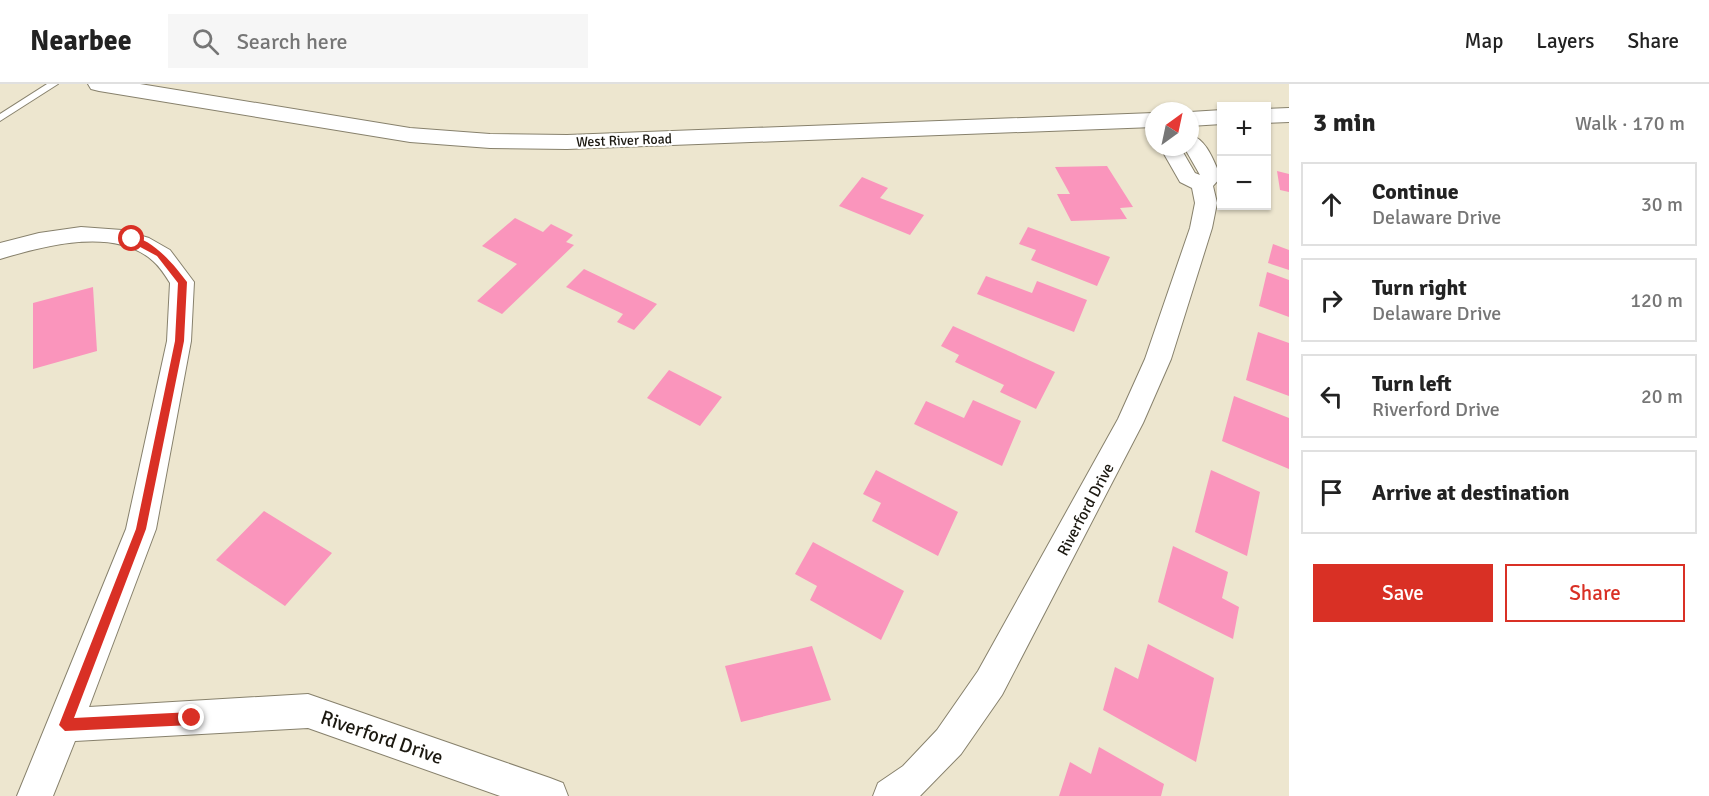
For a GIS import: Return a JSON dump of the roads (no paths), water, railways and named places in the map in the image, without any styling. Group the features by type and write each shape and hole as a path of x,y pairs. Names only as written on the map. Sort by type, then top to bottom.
{"main road":[{"name":"West River Road","path":"99,84 133,87 398,133 490,141 567,142 1145,122"},
{"path":"1271,116 1289,115"},
{"path":"1199,118 1217,117"}],"street":[{"name":"Riverford Drive","path":"891,796 915,778 949,742 990,683 1130,423 1158,359 1201,228 1206,202 1202,183 1211,177 1199,152"},
{"path":"1175,156 1187,177 1202,183"},
{"path":"0,251 19,245 80,234 132,239 160,254 182,282 179,341 141,529 35,796"},
{"name":"Riverford Drive","path":"65,725 308,711 550,796"}],"lane":[{"path":"0,118 53,84"}]}
